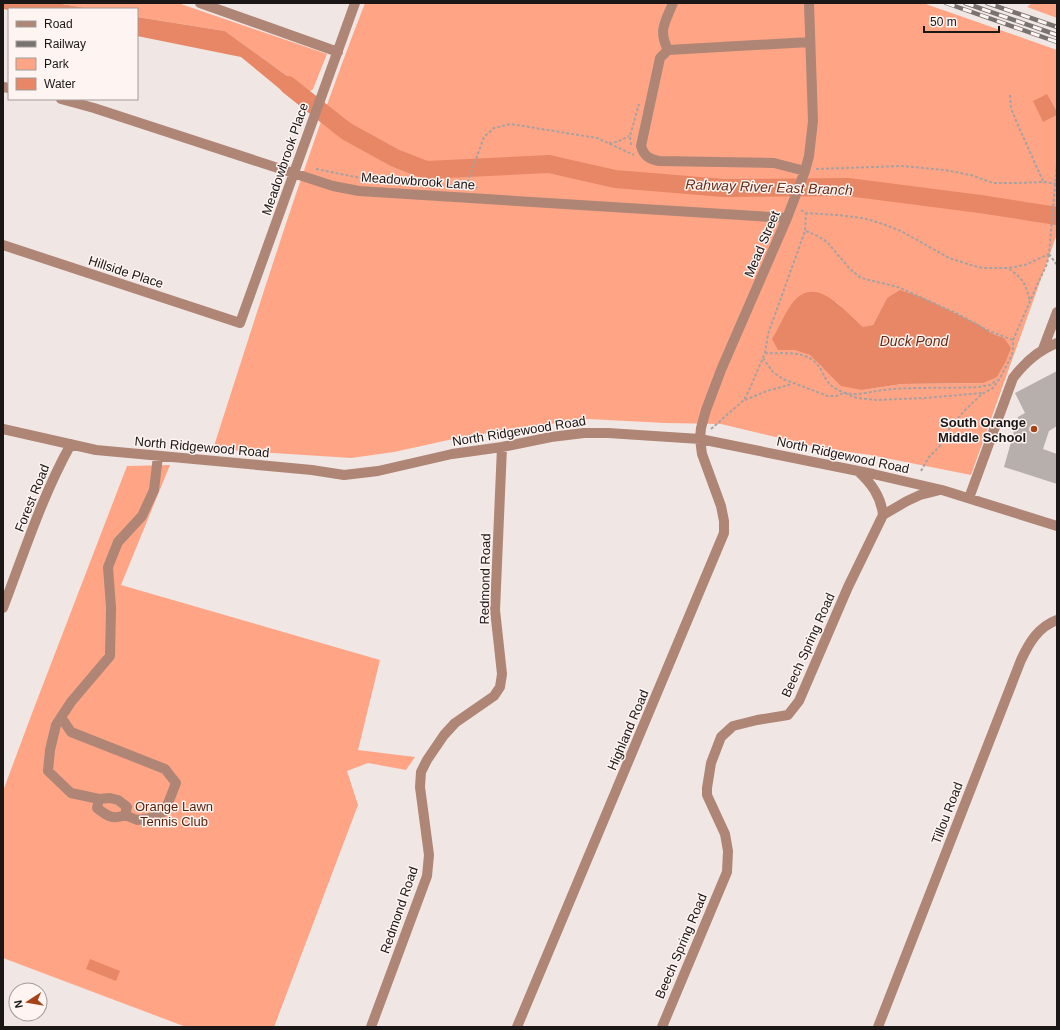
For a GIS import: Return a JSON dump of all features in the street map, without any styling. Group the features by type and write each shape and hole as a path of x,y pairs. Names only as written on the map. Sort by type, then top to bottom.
{"street":[{"path":"200,3 338,52"},
{"name":"Meadowbrook Place","path":"240,323 295,173 318,102 338,52 355,3"},
{"path":"668,50 662,35 673,3"},
{"name":"Mead Street","path":"700,439 701,428 706,410 795,197 807,173 812,126 809,3"},
{"path":"807,173 774,163 651,160 643,152 641,146 660,58 668,50 810,42"},
{"name":"Meadowbrook Lane","path":"65,100 94,108 333,186 359,191 787,218"},
{"name":"Hillside Place","path":"3,245 240,323"},
{"path":"1043,349 1057,312"},
{"path":"969,498 1013,378 1020,368 1032,357 1043,349 1057,343"},
{"name":"North Ridgewood Road","path":"3,429 96,450 312,470 344,475 378,471 452,454 502,447 551,437 584,433 608,433 700,439 942,490 1057,526"},
{"name":"Highland Road","path":"517,1027 724,533 724,521 721,506 702,454 700,439"},
{"name":"Forest Road","path":"3,608 48,489 71,444"},
{"name":"Redmond Road","path":"371,1027 427,876 429,855 420,787 421,772 427,760 450,729 463,716 494,696 501,681 501,661 495,610 502,447"},
{"path":"126,815 127,807 118,800 110,798 99,799 72,793 48,771 50,750 56,725 71,702 110,656 111,608 108,568 118,542 142,516 154,490 158,456"},
{"path":"857,471 872,486 878,496 883,515 920,495 942,490"},
{"name":"Beech Spring Road","path":"662,1027 726,872 728,852 725,834 707,795 712,763 721,736 733,726 788,715 800,701 848,587 883,515"},
{"name":"Tillou Road","path":"878,1027 1021,660 1030,641 1037,633 1051,622 1057,620"},
{"path":"61,717 71,732 165,769 176,783 165,811 151,818 137,820 126,815 118,818 106,815 97,808 99,799"}],"path":[{"path":"1010,95 1011,108 1044,182"},
{"path":"312,168 361,178 466,186 484,137 494,128 511,124 597,138 636,157"},
{"path":"608,143 617,142 630,136"},
{"path":"921,471 929,457 940,446 944,435 965,410 985,392 993,388 1012,355 1014,349 1013,340 1047,264 1057,162"},
{"path":"807,173 902,166 945,170 971,175 993,183 1056,183"},
{"path":"799,209 806,213 837,214 863,218 883,224 902,232 949,258 984,268 1008,268 1025,265 1049,254"},
{"path":"744,400 765,353 768,334 805,231 806,213"},
{"path":"805,231 818,236 827,242 850,269 861,278 898,288 958,314 989,331 1013,340"},
{"path":"1049,254 1057,265"},
{"path":"1008,268 1018,274 1024,282 1030,301"},
{"path":"765,353 792,353 808,358 815,362 825,380 832,387 857,398 876,400 925,398 985,392"},
{"path":"763,358 773,372 782,379 828,396 836,396 844,393 859,394 893,388 979,387 990,385 1000,378"},
{"path":"700,439 744,400 767,391 793,384"}],"green space":[{"path":"56,3 178,3 327,54 313,89 309,92 225,31 138,17 138,8 86,8"},
{"path":"365,3 923,3 1057,50 1057,234 971,475 870,455 821,448 721,424 588,419 506,430 453,439 394,452 351,458 213,449 286,225 344,58","holes":["887,298 924,298 980,325 991,333 1004,338 983,383 902,384 862,390 822,367 811,355 794,350 836,302 862,328 873,325"]},
{"path":"1032,3 1057,3 1057,18 1027,7"},
{"name":"Orange Lawn Tennis Club","path":"170,465 121,585 380,660 358,750 415,757 406,770 368,763 347,771 358,805 274,1027 186,1027 3,958 3,791 127,466"}],"water":[{"path":"3,3 56,3 86,8 8,8 8,10 3,9"},
{"path":"138,17 225,31 309,92 303,108 241,57 138,36"},
{"path":"1047,94 1057,112 1057,115 1043,122 1033,101"},
{"name":"Duck Pond","path":"900,290 924,298 980,325 991,333 1004,338 1011,348 997,377 983,383 902,384 862,390 841,386 810,355 794,350 778,350 772,339 791,305 803,294 812,292 821,294 831,299 863,327 873,325 887,298"},
{"path":"90,959 120,971 116,981 86,969"}],"building":[{"name":"South Orange Middle School","path":"1057,371 1057,426 1049,431 1043,449 1057,454 1057,484 1004,467 1018,417 1025,413 1015,393"}],"waterway":[{"name":"Rahway River East Branch","path":"288,85 346,131 395,158 426,170 549,164 615,179 724,188 848,187 980,204 1057,216"}],"railway":[{"path":"946,3 1057,42"},
{"path":"965,3 1057,35"},
{"path":"987,3 1057,27"}],"place":[{"name":"South Orange Middle School","path":"1034,429"}]}
